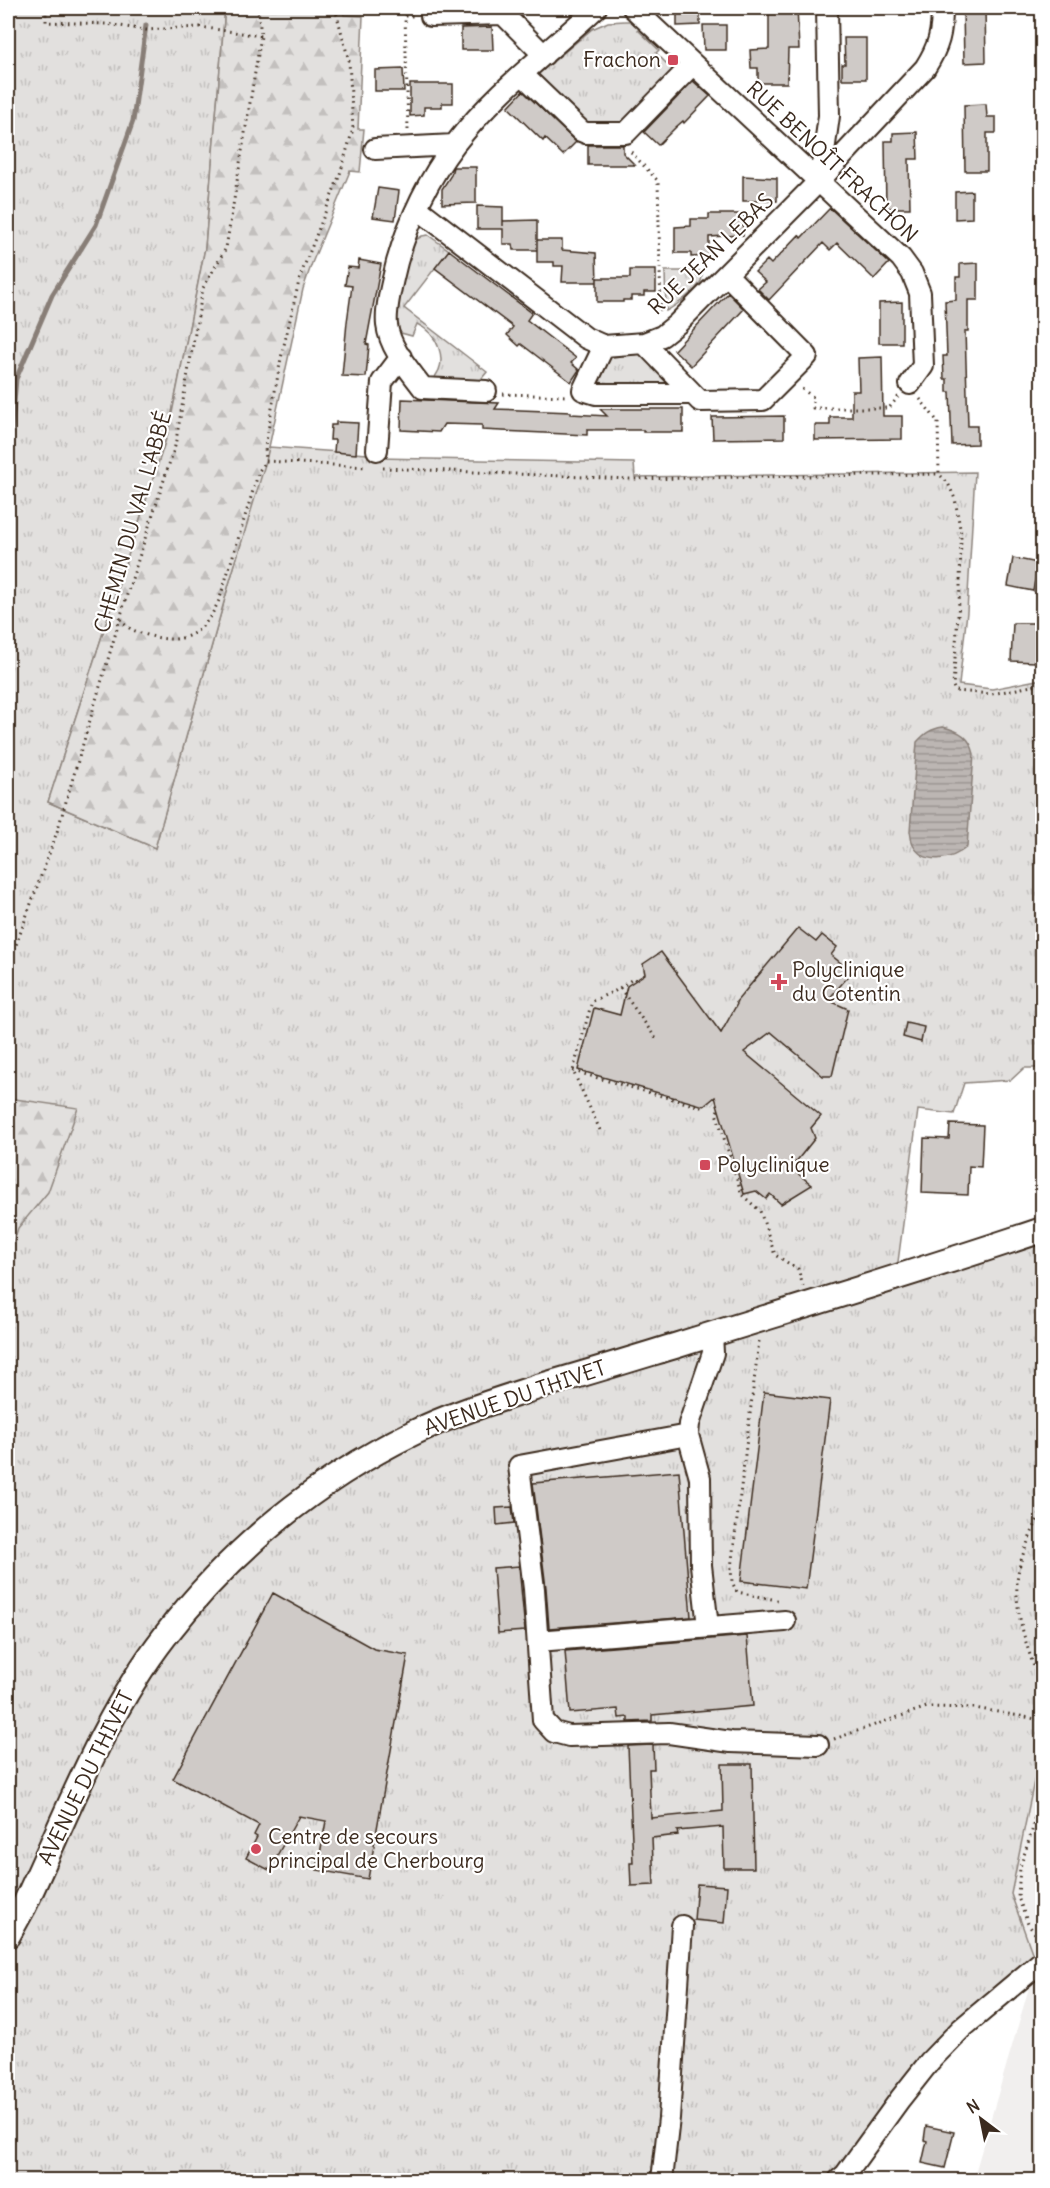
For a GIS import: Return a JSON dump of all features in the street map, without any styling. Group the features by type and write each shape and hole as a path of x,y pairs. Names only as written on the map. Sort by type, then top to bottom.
{"main road":[{"name":"AVENUE DU THIVET","path":"8,1935 24,1906 117,1707 164,1637 210,1582 251,1542 299,1502 348,1468 415,1432 492,1401 945,1263 1042,1230"}],"street":[{"path":"486,391 423,388 392,343 387,324 392,282 405,236 417,208 454,145 482,112 596,8"},
{"name":"RUE BENOÎT FRACHON","path":"633,8 901,258 912,273 920,292 923,366 910,384"},
{"path":"820,180 829,116 827,8"},
{"name":"RUE JEAN LEBAS","path":"604,346 653,339 677,324 727,275 925,68 936,51 942,30 942,8"},
{"path":"431,12 500,11 544,55"},
{"path":"523,75 580,131 626,133 693,64"},
{"path":"375,148 454,145"},
{"path":"417,208 586,338 604,346 583,390 596,394 692,394"},
{"path":"653,339 692,394 700,401 763,400 807,356 727,275"},
{"path":"377,450 382,382 401,357"},
{"path":"708,1627 701,1565 700,1478 688,1435 689,1424 713,1353 712,1334"},
{"path":"688,1435 519,1466 534,1589 543,1720 554,1732 569,1736 669,1733 730,1742 818,1745"},
{"path":"538,1641 785,1621"},
{"path":"662,2181 669,2118 682,1926"},
{"path":"839,2181 930,2061 961,2029 1042,1961"}],"path":[{"path":"46,8 46,22 106,24 151,30 200,27 261,36"},
{"name":"CHEMIN DU VAL L'ABBÉ","path":"8,967 57,832 120,618 176,446 203,288 226,248 261,36 258,8"},
{"path":"408,147 405,16 431,12"},
{"path":"626,133 629,150 658,181 653,339"},
{"path":"786,377 813,397 813,408 889,408 910,384 938,422 939,474 948,483 958,513 961,534 960,588 953,686 955,691 992,694 1042,684"},
{"path":"486,391 510,396 564,397 583,390"},
{"path":"120,618 125,626 137,632 170,640 201,630 211,617 220,598 259,471 266,461"},
{"path":"600,1130 573,1071 592,1001 634,978 636,980"},
{"path":"619,987 657,1040"},
{"path":"573,1071 704,1108"},
{"path":"718,1110 716,1113 742,1195 760,1211 775,1255 798,1269 804,1288"},
{"path":"762,1318 731,1568 732,1582 737,1592 782,1601 789,1606 792,1612 791,1617 785,1621"},
{"path":"1042,1509 1028,1542 1017,1582 1018,1605 1030,1656 1042,1690"},
{"path":"818,1745 927,1707 975,1708 1042,1720"},
{"path":"1042,1779 1032,1831 1020,1867 1018,1897 1028,1924 1042,1945"}],"shaded area":[{"path":"943,727 967,739 974,754 967,847 954,855 938,859 918,852 912,843 910,831 917,742 929,732"},
{"path":"1042,1742 1042,2180 973,2180 1035,1967 1033,1955 1011,1894"}],"green space":[{"path":"9,8 225,8 205,248 168,433 48,802 155,848 269,447 367,454 368,457 378,458 634,463 635,477 975,472 967,612 959,685 992,689 1042,679 1042,1068 1024,1068 1011,1080 964,1083 954,1114 918,1110 896,1277 1042,1230 1042,1742 1011,1894 1033,1955 986,1996 854,2152 823,2180 573,2180 566,2176 542,2180 8,2180"},
{"path":"225,8 342,8 344,15 363,16 358,129 364,129 360,172 350,171 303,289 266,461 155,848 48,802 168,433 205,248"},
{"path":"635,21 642,26 638,30 659,50 656,53 676,73 627,123 592,128 535,77 592,29 608,22"},
{"path":"428,235 449,250 404,308 487,372 478,383 433,379 438,372 441,356 435,341 424,328 417,324 412,336 401,333 396,327 397,305 411,243"},
{"path":"665,271 702,271 701,281 695,289 666,311"},
{"path":"642,353 675,385 602,386 598,382 606,358"},
{"path":"8,1098 78,1108 48,1192 18,1228 8,1260"}],"building":[{"path":"677,8 700,8 700,25 677,26"},
{"path":"769,8 797,8 799,49 788,49 787,83 758,83 758,68 751,68 750,50 769,49"},
{"path":"963,8 985,8 986,62 964,63"},
{"path":"703,25 726,25 726,50 704,50"},
{"path":"492,27 493,50 461,50 461,28"},
{"path":"844,38 866,38 866,79 842,79 842,64 845,64"},
{"path":"403,69 404,91 375,91 375,70"},
{"path":"693,81 710,96 684,123 683,121 658,145 644,132"},
{"path":"410,84 453,84 453,103 442,103 442,107 424,107 424,115 410,116"},
{"path":"523,91 576,142 563,155 545,138 543,141 508,107"},
{"path":"986,104 987,117 996,117 996,133 987,133 987,171 965,171 964,105"},
{"path":"917,132 918,159 909,159 910,208 886,208 885,141 893,141 893,133"},
{"path":"588,145 623,145 623,153 635,165 588,165"},
{"path":"453,167 476,167 476,203 442,204 442,189"},
{"path":"743,176 777,178 777,201 743,201"},
{"path":"378,188 399,191 395,220 373,217"},
{"path":"972,191 972,218 955,219 955,192"},
{"path":"477,206 503,207 503,221 537,220 537,250 514,250 513,244 503,244 503,229 477,229"},
{"path":"830,208 889,263 874,279 837,243 830,250 823,243 769,300 758,289 766,282 755,272 767,260 771,264"},
{"path":"709,214 743,214 743,235 709,237 709,256 691,257 691,253 675,253 675,227 691,226 691,219 709,219"},
{"path":"537,240 562,240 562,250 596,253 597,282 562,282 563,266 554,266 554,262 537,262"},
{"path":"449,250 532,313 527,320 576,358 571,363 579,370 571,382 521,344 519,346 507,335 513,327 435,268"},
{"path":"359,260 381,264 366,344 369,345 366,377 342,376 352,286 345,285 348,267 358,268"},
{"path":"978,263 978,300 968,300 968,331 965,331 968,426 977,426 977,444 952,445 950,392 947,392 947,379 944,379 943,356 947,356 945,301 956,300 956,277 960,277 960,264"},
{"path":"630,270 656,270 656,292 644,292 644,296 631,296 631,300 623,300 623,302 597,302 597,278 630,278"},
{"path":"728,293 744,309 691,366 674,350"},
{"path":"902,302 902,343 879,343 879,303"},
{"path":"882,357 883,416 902,416 902,439 815,440 815,425 830,425 830,417 852,417 852,391 859,391 858,358"},
{"path":"402,399 499,403 495,409 607,416 600,409 683,409 683,432 587,430 587,435 482,430 482,425 444,424 439,432 401,430"},
{"path":"784,416 784,438 713,439 712,417"},
{"path":"336,422 358,423 356,454 334,452 335,440 330,440 331,425 336,425"},
{"path":"1013,558 1038,563 1033,591 1008,586"},
{"path":"1013,623 1037,623 1035,662 1011,661"},
{"path":"798,928 816,942 822,935 837,947 831,955 852,972 828,1000 848,1009 832,1076 823,1076 771,1032 744,1052 821,1116 811,1128 815,1138 791,1168 812,1185 781,1204 770,1194 766,1199 756,1191 744,1194 715,1097 704,1106 578,1070 594,1008 620,1015 627,986 645,974 643,964 661,952 721,1033 736,1002"},
{"path":"906,1023 924,1027 921,1042 903,1037"},
{"path":"950,1124 983,1125 981,1167 969,1166 968,1195 922,1193 924,1138 949,1139"},
{"path":"764,1392 830,1400 806,1589 741,1581"},
{"path":"679,1471 691,1617 549,1628 533,1483"},
{"path":"512,1507 514,1523 497,1525 496,1508"},
{"path":"519,1566 525,1631 498,1633 493,1568"},
{"path":"273,1593 374,1649 408,1655 368,1879 317,1870 326,1821 299,1816 269,1870 246,1858 257,1837 254,1835 259,1825 173,1779"},
{"path":"747,1636 753,1706 652,1715 652,1721 628,1722 628,1717 619,1718 618,1709 570,1713 565,1651"},
{"path":"653,1745 654,1769 649,1769 651,1818 723,1811 722,1764 752,1764 754,1868 724,1868 723,1827 677,1831 678,1835 652,1838 654,1885 631,1886 630,1863 633,1863 628,1746"},
{"path":"697,1884 727,1886 724,1923 694,1920"},
{"path":"926,2126 954,2132 945,2168 922,2163 927,2141 924,2140"}],"waterway":[{"path":"8,469 16,379 52,295 96,225 133,121 146,25"}],"place":[{"name":"Frachon","path":"673,60"},
{"name":"Polyclinique du Cotentin","path":"779,982"},
{"name":"Polyclinique","path":"705,1165"},
{"name":"Centre de secours principal de Cherbourg","path":"256,1849"}]}
